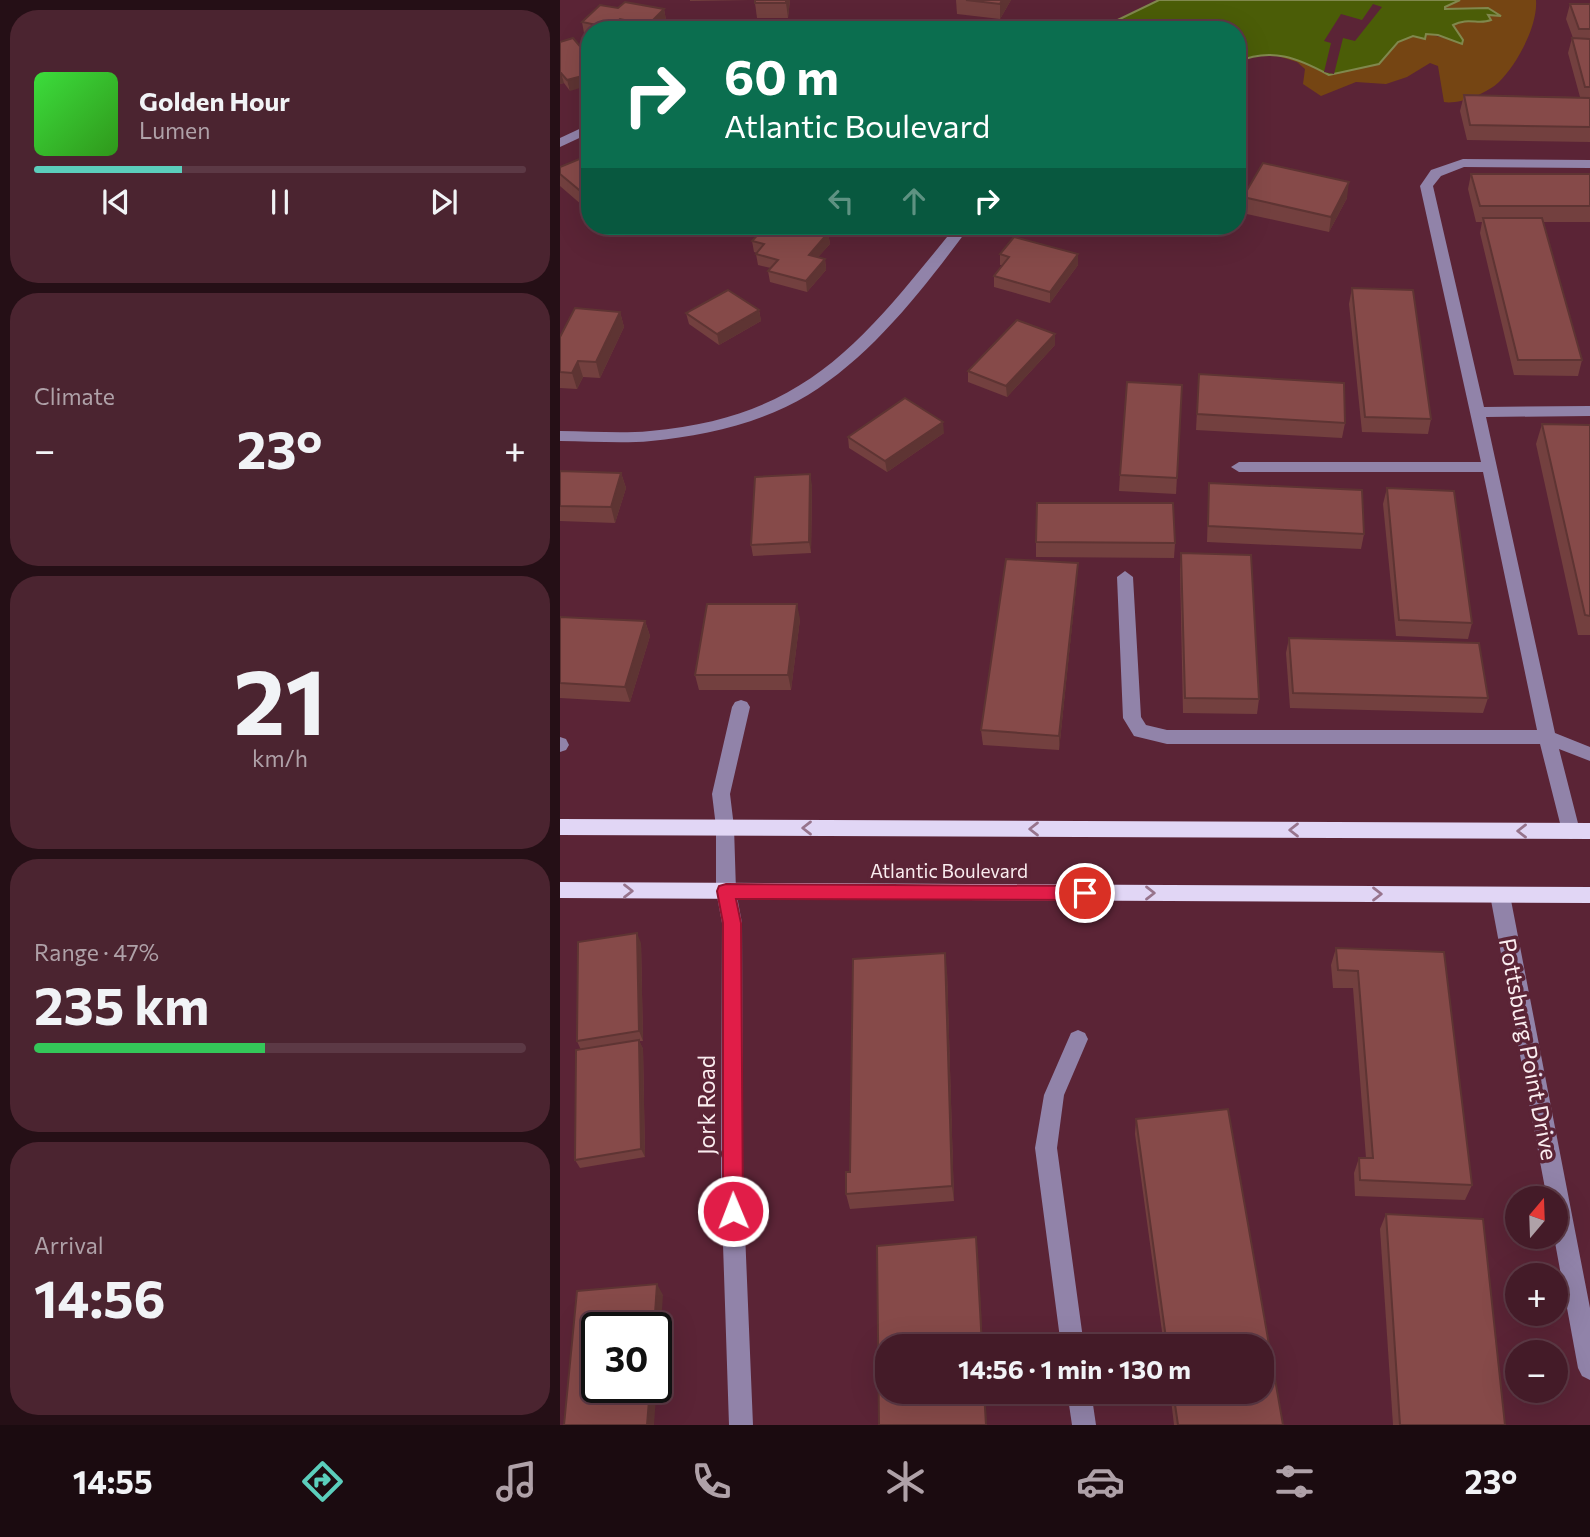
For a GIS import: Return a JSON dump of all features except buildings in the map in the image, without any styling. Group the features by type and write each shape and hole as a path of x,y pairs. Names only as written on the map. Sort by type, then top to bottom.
{"main road":[{"path":"560,827 1581,831"},
{"name":"Atlantic Boulevard","path":"560,890 1590,895"}],"street":[{"path":"560,143 581,132"},
{"path":"1581,831 1547,737 1478,412 1426,186 1436,173 1463,163 1590,164"},
{"path":"560,436 659,436 707,428 760,411 803,391 844,360 883,323 956,235"},
{"path":"1478,412 1590,411"},
{"path":"1239,467 1490,467"},
{"path":"1125,577 1132,718 1140,731 1167,737 1547,737 1590,754"},
{"name":"Jork Road","path":"741,707 721,794 725,827 726,891 732,923 732,1184 741,1425"},
{"name":"Pottsburg Point Drive","path":"1500,895 1590,1368"},
{"path":"1071,1334 1046,1148 1054,1095 1078,1039"},
{"path":"1081,1404 1084,1425"}],"shaded area":[{"path":"1159,0 1460,0 1445,9 1488,8 1501,16 1488,15 1491,20 1453,25 1463,40 1462,44 1438,35 1426,34 1425,39 1413,36 1398,42 1379,64 1329,75 1295,59 1261,55 1246,59 1246,21 1116,21"},
{"path":"1460,0 1536,0 1530,33 1513,65 1494,86 1465,100 1444,102 1438,66 1430,63 1407,77 1386,84 1356,82 1321,96 1303,84 1305,69 1297,62 1275,55 1300,59 1329,75 1379,64 1398,42 1413,36 1425,38 1425,34 1463,40 1452,26 1461,21 1487,22 1487,15 1499,15 1488,8 1446,10 1444,7"}],"pier":[{"path":"1373,4 1382,7 1355,41 1343,38 1334,74 1324,72 1331,43 1324,41 1341,14 1362,20"}],"route":[{"path":"733,1211 732,923 726,891 1085,893"}]}
